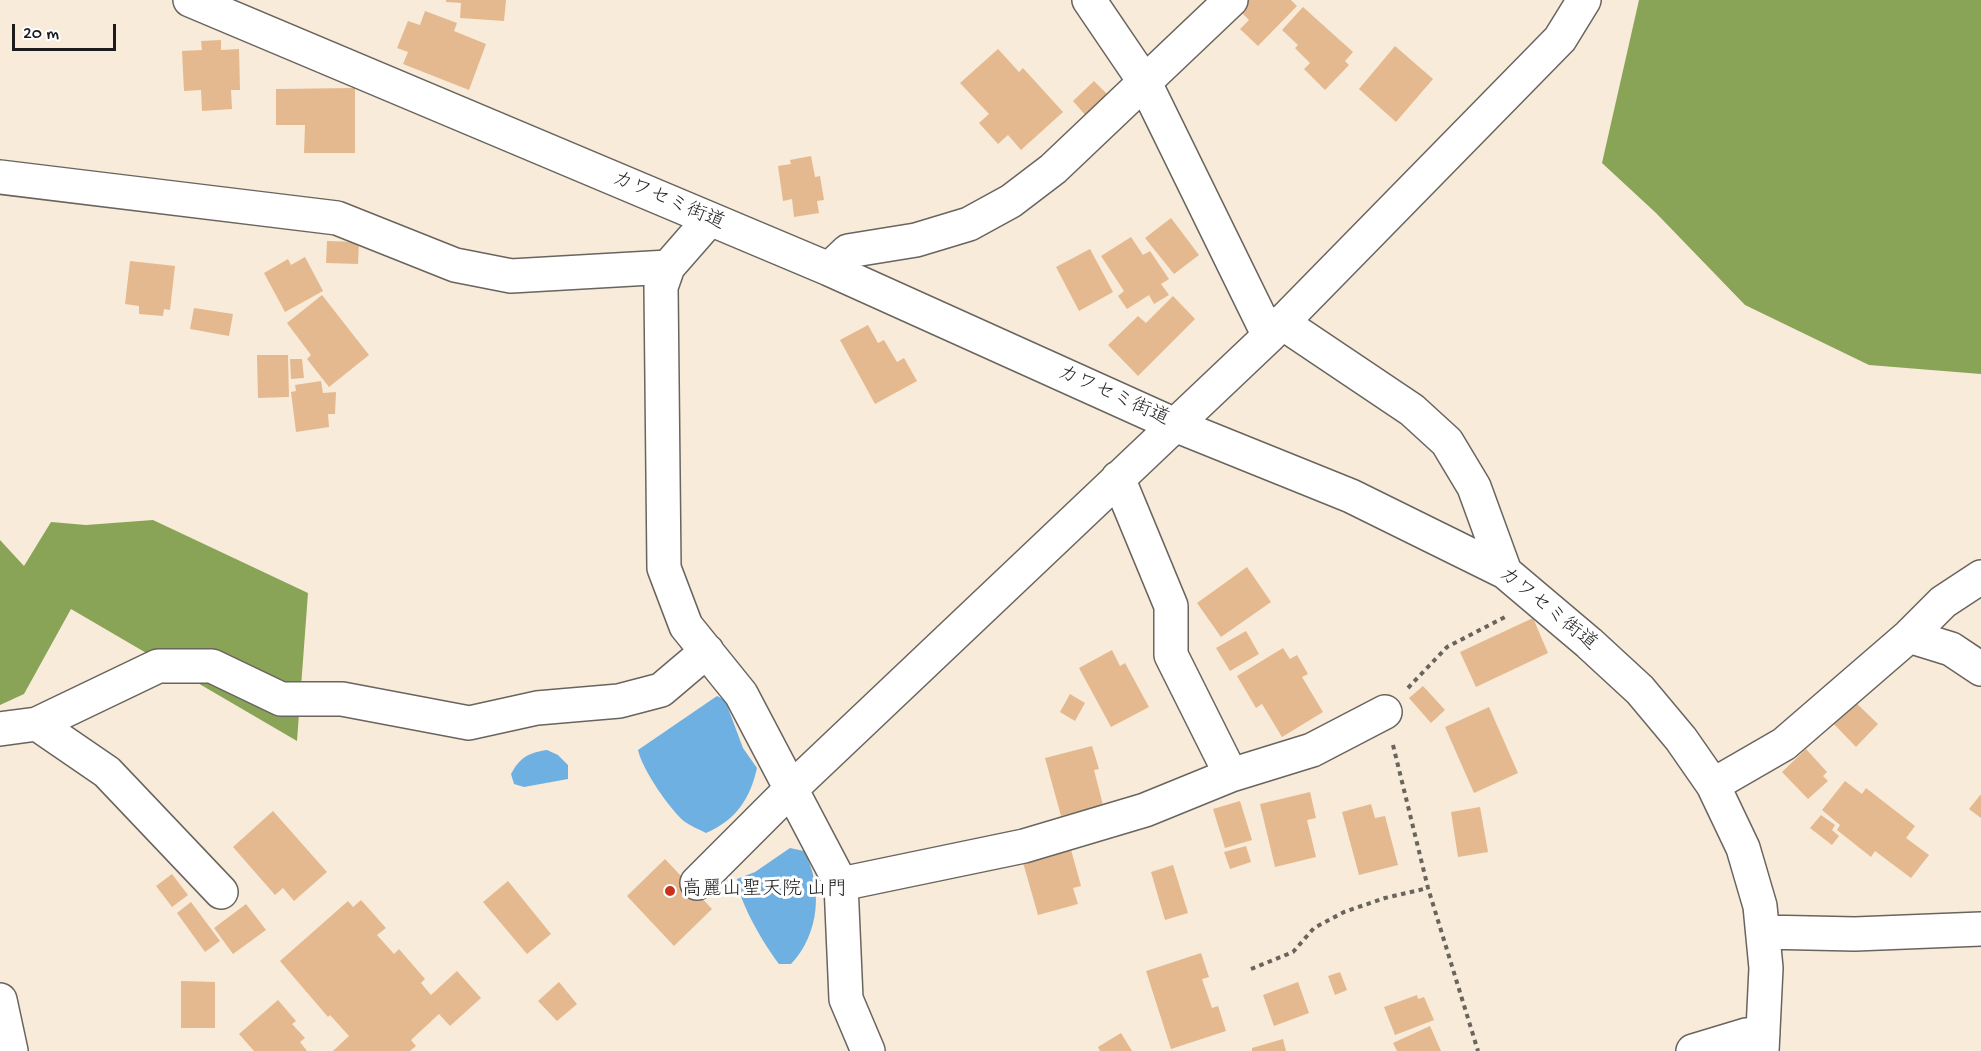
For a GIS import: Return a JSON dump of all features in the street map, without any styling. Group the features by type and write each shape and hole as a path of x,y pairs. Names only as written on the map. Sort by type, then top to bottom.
{"street":[{"name":"カワセミ街道","path":"190,0 829,269 1175,425 1352,496 1505,572 1640,690 1681,739 1713,785 1743,848 1760,906 1766,968 1763,1042"},
{"path":"1089,0 1144,81 1275,329 1412,410 1447,442 1474,487 1505,572"},
{"path":"829,269 848,251 916,240 969,224 1011,201 1053,169 1231,0"},
{"path":"697,883 790,790 1275,329 1560,39 1584,0"},
{"path":"0,177 337,218 455,265 511,276 668,267"},
{"path":"710,219 668,267 661,287 664,568 686,626 741,694 841,884 846,999 868,1051"},
{"path":"1118,478 1171,606 1171,655 1231,775"},
{"path":"1713,785 1784,744 1909,636 1943,602 1981,577"},
{"path":"1909,636 1951,649 1981,669"},
{"path":"0,729 37,724 158,666 212,666 281,699 342,699 469,723 537,708 619,701 661,690 707,651"},
{"path":"841,884 1024,846 1145,810 1231,775 1312,750 1385,712"},
{"path":"37,724 107,772 221,891"},
{"path":"1763,932 1856,934 1981,929"},
{"path":"0,1000 10,1051"},
{"path":"1693,1051 1746,1035 1763,1042"}],"path":[{"path":"1478,1051 1428,888 1385,712 1447,647 1538,600"},
{"path":"1251,969 1293,952 1314,928 1344,912 1385,898 1428,888"}],"green space":[{"path":"1639,0 1981,0 1981,374 1869,365 1745,305 1656,213 1602,163"},
{"path":"153,520 308,593 297,741 71,609 24,694 0,705 0,540 24,566 51,522 86,525"}],"water":[{"path":"717,696 725,700 743,748 757,768 746,799 740,807 726,822 706,833 685,822 672,808 657,789 638,750"},
{"path":"547,750 558,755 568,765 568,779 524,787 514,784 511,774 521,760 534,753"},
{"path":"790,848 804,851 810,865 814,879 816,909 808,939 801,952 791,964 779,964 747,911 737,879 755,872"}],"building":[{"path":"446,0 506,0 504,21 460,18 461,3 446,2"},
{"path":"1246,0 1291,0 1297,6 1258,46 1240,29 1249,20 1238,9"},
{"path":"1303,7 1353,52 1345,61 1349,65 1325,90 1304,69 1310,63 1295,48 1298,45 1282,30"},
{"path":"425,11 457,23 454,31 486,44 469,90 403,64 408,52 397,48 408,21 420,25"},
{"path":"221,40 221,50 239,49 240,90 231,90 232,109 202,111 201,90 184,91 182,51 202,50 201,41"},
{"path":"1395,46 1433,79 1396,122 1359,89"},
{"path":"998,49 1019,72 1023,68 1063,112 1021,150 1008,135 998,144 979,123 989,114 960,83"},
{"path":"1094,81 1109,96 1087,117 1073,101"},
{"path":"355,88 355,153 304,153 305,125 276,125 276,89"},
{"path":"811,156 815,177 820,176 824,200 817,201 819,213 794,217 792,199 783,201 778,166 791,164 790,160"},
{"path":"1171,218 1199,255 1174,274 1145,238"},
{"path":"1131,237 1143,255 1150,251 1169,279 1161,284 1169,295 1154,304 1149,295 1127,309 1118,296 1124,291 1101,256"},
{"path":"327,241 359,242 358,264 326,263"},
{"path":"1090,249 1113,292 1079,311 1056,267"},
{"path":"305,257 323,291 285,312 264,273 288,259 291,265"},
{"path":"130,261 175,266 170,310 164,309 163,316 139,314 139,306 125,304"},
{"path":"322,295 369,355 329,387 307,359 311,355 287,323"},
{"path":"1173,296 1195,319 1138,376 1108,345 1138,316 1146,323"},
{"path":"194,308 233,314 229,336 190,329"},
{"path":"868,325 878,343 884,340 897,362 904,358 917,381 875,404 840,340"},
{"path":"257,355 288,355 289,397 258,398"},
{"path":"290,359 302,359 304,378 291,379"},
{"path":"321,381 323,393 336,392 335,414 328,414 329,427 296,432 291,392 296,391 295,385"},
{"path":"1247,567 1271,602 1221,637 1197,603"},
{"path":"1533,618 1548,653 1476,687 1460,652"},
{"path":"1246,631 1259,654 1230,671 1216,648"},
{"path":"1283,648 1290,659 1297,655 1308,674 1302,677 1323,712 1282,737 1262,704 1256,708 1237,676"},
{"path":"1112,650 1120,666 1125,663 1149,707 1111,727 1079,668"},
{"path":"1423,686 1445,710 1431,723 1409,698"},
{"path":"1070,694 1085,703 1075,721 1060,712"},
{"path":"1851,698 1878,724 1856,747 1830,720"},
{"path":"1489,707 1518,773 1474,793 1445,727"},
{"path":"1092,746 1099,769 1094,770 1103,805 1061,816 1045,758"},
{"path":"1806,749 1827,772 1823,776 1828,781 1808,799 1782,772"},
{"path":"1845,781 1862,794 1866,788 1915,826 1906,838 1929,855 1911,878 1875,851 1871,857 1837,830 1840,825 1822,810"},
{"path":"1310,792 1316,818 1307,820 1316,857 1275,867 1260,804"},
{"path":"1981,794 1981,818 1969,809"},
{"path":"1240,801 1252,840 1225,848 1213,809"},
{"path":"1371,804 1375,818 1385,816 1398,865 1359,875 1342,812"},
{"path":"1480,807 1488,852 1458,857 1451,812"},
{"path":"273,811 327,872 294,901 283,888 275,895 233,847"},
{"path":"1821,815 1835,825 1832,830 1839,836 1832,845 1810,828"},
{"path":"1070,846 1081,886 1073,888 1078,904 1038,915 1022,859"},
{"path":"1246,846 1251,862 1230,869 1224,852"},
{"path":"665,859 712,909 674,946 627,896"},
{"path":"1173,865 1188,913 1165,920 1151,872"},
{"path":"172,874 188,895 172,907 156,886"},
{"path":"508,881 551,934 527,954 483,902"},
{"path":"361,900 386,928 377,935 394,954 399,949 425,979 421,983 431,995 457,971 481,998 450,1026 439,1014 411,1040 416,1046 410,1051 333,1051 349,1036 330,1015 328,1017 280,961 348,901 353,907"},
{"path":"191,902 220,941 205,952 177,913"},
{"path":"246,904 266,930 233,954 214,928"},
{"path":"1201,953 1209,977 1202,979 1212,1008 1218,1006 1226,1031 1171,1049 1146,971"},
{"path":"1340,972 1347,990 1335,995 1328,976"},
{"path":"181,981 215,982 215,1028 181,1028"},
{"path":"559,982 577,1004 557,1021 538,1001"},
{"path":"1298,982 1309,1013 1274,1026 1263,995"},
{"path":"1417,995 1418,999 1424,997 1434,1020 1395,1035 1384,1007"},
{"path":"278,1000 296,1021 292,1024 305,1038 300,1042 307,1051 254,1051 239,1034"},
{"path":"1430,1026 1441,1051 1397,1051 1393,1043"},
{"path":"1121,1033 1132,1051 1100,1051 1098,1047"},
{"path":"1283,1039 1286,1051 1252,1051 1252,1048"}],"place":[{"name":"高麗山聖天院 山門","path":"670,891"}]}
